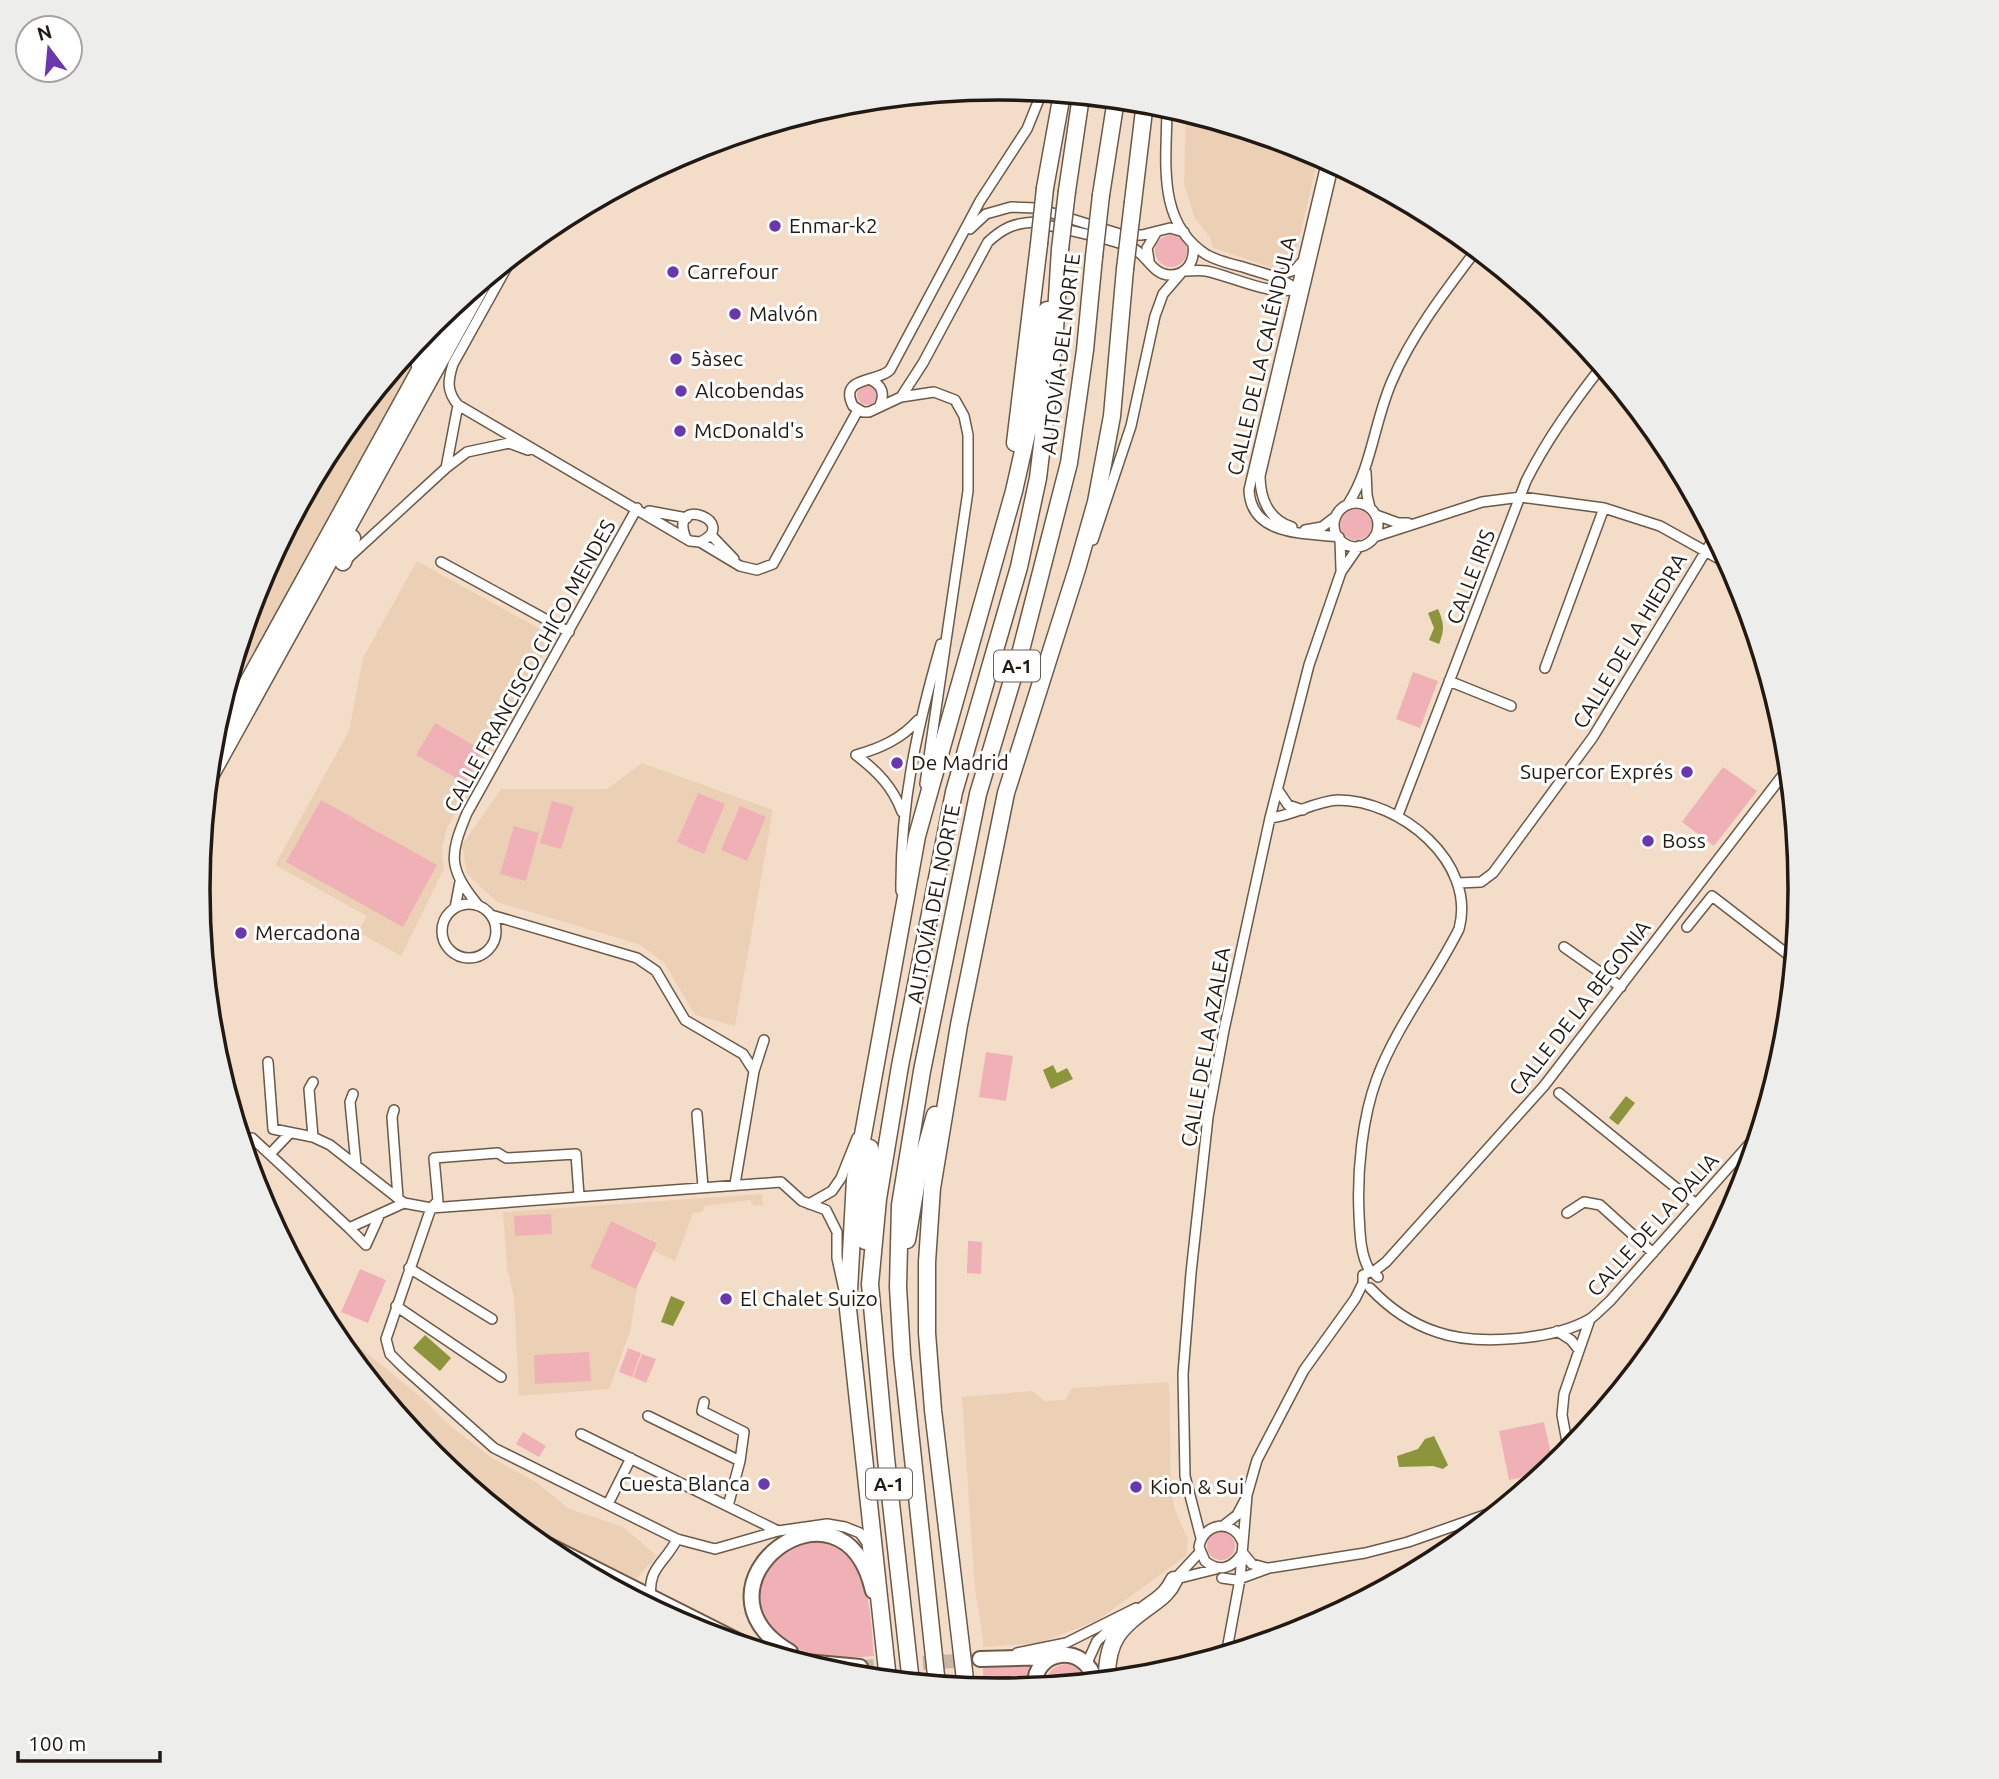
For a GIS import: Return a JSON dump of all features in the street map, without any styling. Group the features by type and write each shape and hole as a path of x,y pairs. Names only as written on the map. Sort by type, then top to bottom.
{"highway":[{"path":"993,562 1017,429 1045,188 1061,102"},
{"name":"AUTOVÍA DEL NORTE","path":"910,1674 870,1284 878,1199 900,1066 954,792 1019,567 1038,478 1055,346 1060,253 1080,104"},
{"name":"AUTOVÍA DEL NORTE","path":"936,1677 902,1355 898,1287 900,1205 922,1072 978,794 1020,654 1069,463 1085,350 1101,195 1114,109"},
{"path":"973,1678 933,1410 927,1286 932,1188 959,1025 1006,793 1096,502 1112,416 1125,270 1145,114"},
{"path":"887,1671 848,1309 855,1179 917,836 1014,491 1028,429 1049,296 1060,253"},
{"path":"222,755 472,302"},
{"path":"229,717 442,330"},
{"path":"343,562 368,492"},
{"path":"870,1284 864,1264 871,1130 909,902 910,876"},
{"path":"898,1287 917,1180 959,1025"},
{"path":"1107,1671 1114,1638 1125,1624 1170,1590 1174,1580"}],"main road":[{"path":"784,1649 758,1626 753,1605 753,1583 762,1563 776,1548 795,1538 814,1534 832,1535 850,1544 862,1558 870,1575 884,1637"},
{"path":"980,1659 1052,1657 1064,1654 1087,1663 1093,1673"},
{"path":"1036,1678 1037,1672 1052,1657"}],"street":[{"path":"917,836 968,491 968,435 964,416 955,400 934,392 901,397 869,412 858,410 850,400 852,388 860,381 883,376 890,370 980,201 1027,128 1038,101"},
{"path":"1167,118 1168,199 1193,245 1216,259 1271,276 1296,289"},
{"path":"1167,149 1171,119"},
{"name":"CALLE DE LA CALÉNDULA","path":"1325,170 1306,262 1307,284 1294,313 1261,467 1260,487 1266,508 1284,525 1312,530 1322,527 1335,517"},
{"name":"CALLE DE LA CALÉNDULA","path":"1331,173 1296,289 1299,297 1250,476 1249,497 1256,514 1266,524 1286,531 1339,538"},
{"path":"964,235 986,214 1011,207 1036,208 1123,235 1157,233 1170,228 1184,232"},
{"path":"901,397 923,363 988,242 1003,228 1019,222 1035,222 1132,248 1160,272 1170,275 1205,271 1267,288 1287,291 1296,289"},
{"path":"1149,260 1147,248 1157,233"},
{"path":"1077,569 1090,548 1131,426 1155,316 1163,294 1193,259 1193,245"},
{"path":"1348,504 1366,471 1391,382 1406,353 1471,257"},
{"path":"1271,276 1290,272 1306,262"},
{"path":"501,278 453,364 448,382 451,397 458,405 690,541 700,542 740,566 757,570 773,564 858,410"},
{"path":"1267,288 1294,313"},
{"path":"416,358 418,374"},
{"name":"CALLE IRIS","path":"1398,815 1521,496 1544,446 1597,373"},
{"path":"871,380 881,387 883,399 880,405"},
{"path":"446,468 458,405"},
{"path":"343,562 467,452 509,443 555,461"},
{"path":"1366,471 1367,495 1378,525 1374,537"},
{"path":"1420,523 1398,523 1356,503 1342,508 1335,517 1334,524 1339,538 1351,546 1359,546 1374,537 1420,523 1482,502 1521,496 1604,508 1660,526 1715,556"},
{"path":"637,508 667,516 687,518 699,514 708,518 712,525 711,535 740,566"},
{"name":"CALLE FRANCISCO CHICO MENDES","path":"455,908 460,882 453,852 467,813 637,508"},
{"path":"1545,668 1604,508"},
{"path":"685,536 683,526 687,518"},
{"path":"700,542 711,535"},
{"name":"CALLE DE LA AZALEA","path":"1339,538 1341,572"},
{"name":"CALLE DE LA HIEDRA","path":"1458,883 1481,882 1493,873 1593,737 1710,544"},
{"name":"CALLE DE LA AZALEA","path":"1201,1538 1185,1476 1183,1374 1208,1117 1270,818 1309,665 1341,572 1359,546"},
{"path":"441,562 569,632"},
{"path":"901,925 903,814 919,719 951,608"},
{"path":"1449,681 1511,706"},
{"path":"903,814 898,801 878,772 856,755 876,750 905,734 919,719"},
{"name":"CALLE DE LA BEGONIA","path":"1374,1273 1387,1262 1544,1086 1781,778"},
{"path":"1278,790 1288,805 1305,810"},
{"path":"1228,1645 1240,1579 1247,1495 1257,1460 1304,1370 1355,1299 1367,1286 1376,1286 1374,1273 1362,1245 1358,1191 1369,1106 1377,1078 1390,1051 1459,929 1462,902 1458,883 1448,863 1430,842 1398,815 1378,807 1337,800 1283,817 1270,818"},
{"name":"CALLE FRANCISCO CHICO MENDES","path":"460,882 478,905"},
{"path":"1687,927 1713,896 1787,953"},
{"path":"495,939 495,922 491,915 478,905 468,904 455,908 446,916 443,925 444,943 458,956 476,957 485,953 505,929 524,923"},
{"path":"491,915 637,958 656,971 685,1020 743,1054 754,1071"},
{"path":"1564,947 1621,987"},
{"path":"735,1184 754,1071 764,1040"},
{"path":"268,1062 273,1129 313,1137 330,1145 401,1200 431,1208 781,1181 802,1201 826,1210 837,1232 837,1258 848,1309"},
{"path":"313,1082 309,1089 313,1137"},
{"path":"1559,1093 1696,1203"},
{"path":"353,1094 350,1102 356,1165"},
{"path":"394,1110 392,1117 401,1200"},
{"path":"697,1114 703,1187"},
{"path":"809,1204 832,1191 841,1178 864,1121"},
{"path":"270,1154 290,1133"},
{"path":"252,1138 366,1245 380,1214"},
{"path":"579,1196 576,1154 506,1158 498,1153 434,1158 438,1201 431,1208 396,1306 386,1339 390,1354 494,1448 677,1539 715,1549 778,1531 827,1524 845,1527 860,1534 867,1543 870,1575"},
{"name":"CALLE DE LA DALIA","path":"1367,1286 1396,1311 1438,1333 1471,1339 1493,1339 1557,1331 1590,1319 1610,1301 1696,1203 1742,1156"},
{"path":"349,1228 380,1214 401,1200"},
{"path":"1567,1213 1584,1202 1600,1205 1653,1253"},
{"path":"409,1268 492,1319"},
{"path":"1367,1286 1363,1275 1374,1273"},
{"path":"396,1306 501,1377"},
{"path":"1566,1439 1562,1415 1566,1387 1590,1319"},
{"path":"1557,1331 1571,1340 1578,1350"},
{"path":"704,1402 702,1411 744,1432 740,1461 728,1506"},
{"path":"648,1416 740,1461"},
{"path":"581,1434 778,1531"},
{"path":"608,1504 631,1458"},
{"path":"1087,1663 1097,1641 1174,1580 1200,1552 1201,1538 1210,1529 1223,1525 1237,1514 1247,1495"},
{"path":"1215,1570 1240,1579 1269,1568 1354,1555 1408,1542 1476,1519"},
{"path":"1223,1525 1236,1531 1242,1550 1252,1564 1269,1568"},
{"path":"651,1598 649,1584 653,1574 677,1539"},
{"path":"1174,1580 1230,1566 1242,1550"},
{"path":"1200,1552 1233,1595 1235,1603"},
{"path":"980,1659 1066,1643 1136,1608"}],"shaded area":[{"path":"1186,123 1253,142 1316,166 1295,256 1288,263 1273,268 1213,248 1210,237 1195,219 1184,184"},
{"path":"1171,235 1182,240 1187,251 1182,262 1171,267 1160,262 1155,251 1160,240"},
{"path":"445,328 235,695 270,587 291,540 316,495 373,409"},
{"path":"867,385 874,388 877,395 874,402 867,405 860,402 857,395 860,388"},
{"path":"1356,508 1367,513 1372,524 1367,535 1356,540 1345,535 1340,524 1345,513"},
{"path":"417,561 540,629 546,649 447,828 442,849 444,869 401,956 358,932 367,916 275,865 349,731 363,658"},
{"path":"1438,609 1443,626 1439,644 1429,640 1434,628 1428,613"},
{"path":"1413,672 1438,681 1420,728 1396,719"},
{"path":"435,723 484,751 465,783 416,755"},
{"path":"642,763 773,810 735,1026 695,1015 665,964 641,945 497,902 467,874 462,845 501,789 607,789"},
{"path":"1723,767 1757,791 1714,846 1682,822"},
{"path":"698,793 725,804 704,854 677,842"},
{"path":"321,800 437,865 403,927 286,862"},
{"path":"552,801 574,807 561,849 540,843"},
{"path":"740,806 766,817 747,861 721,850"},
{"path":"514,826 539,833 526,881 500,874"},
{"path":"986,1052 1013,1056 1006,1101 979,1097"},
{"path":"1053,1065 1057,1073 1067,1068 1073,1079 1051,1089 1043,1070"},
{"path":"1626,1096 1635,1103 1618,1125 1609,1118"},
{"path":"762,1194 763,1206 753,1205 750,1200 705,1206 702,1212 693,1213 675,1261 654,1251 657,1242 611,1221 590,1267 637,1289 630,1332 609,1389 519,1396 514,1297 507,1268 503,1212"},
{"path":"551,1214 552,1234 515,1236 514,1216"},
{"path":"611,1221 657,1243 636,1289 590,1267"},
{"path":"968,1241 982,1242 981,1274 967,1273"},
{"path":"360,1269 386,1280 368,1323 341,1312"},
{"path":"671,1296 685,1302 673,1326 661,1322"},
{"path":"425,1335 451,1358 440,1371 413,1348"},
{"path":"352,1341 422,1398 449,1425 492,1458 536,1482 568,1508 623,1527 657,1556 634,1581 550,1538 479,1483 441,1448 406,1410"},
{"path":"628,1348 641,1353 632,1377 619,1372"},
{"path":"589,1352 591,1381 535,1384 534,1355"},
{"path":"642,1354 656,1359 646,1383 633,1377"},
{"path":"1169,1382 1171,1491 1175,1510 1188,1540 1186,1556 1098,1620 1040,1643 983,1647 975,1590 962,1397 1032,1391 1045,1401 1065,1400 1072,1388"},
{"path":"1544,1422 1551,1454 1527,1476 1509,1480 1499,1431"},
{"path":"523,1432 546,1446 539,1457 516,1444"},
{"path":"1434,1436 1448,1465 1443,1469 1433,1466 1399,1467 1397,1456 1418,1449 1425,1439"},
{"path":"1221,1532 1231,1536 1235,1546 1231,1556 1221,1560 1211,1556 1207,1546 1211,1536"},
{"path":"816,1540 833,1542 846,1550 862,1576 870,1609 874,1656 814,1654 785,1643 764,1622 759,1593 766,1571 782,1554"},
{"path":"1036,1661 1028,1678 983,1679 983,1667"},
{"path":"1067,1664 1080,1669 1082,1674 1047,1678 1058,1666"}],"tunnel":[{"path":"863,1667 972,1660"}],"place":[{"name":"Enmar-k2","path":"775,226"},
{"name":"Carrefour","path":"673,272"},
{"name":"Malvón","path":"735,314"},
{"name":"5àsec","path":"676,359"},
{"name":"Alcobendas","path":"681,391"},
{"name":"McDonald's","path":"680,431"},
{"name":"De Madrid","path":"897,763"},
{"name":"Supercor Exprés","path":"1687,772"},
{"name":"Boss","path":"1648,841"},
{"name":"Mercadona","path":"241,933"},
{"name":"El Chalet Suizo","path":"726,1299"},
{"name":"Cuesta Blanca","path":"764,1484"},
{"name":"Kion & Sui","path":"1136,1487"}]}
